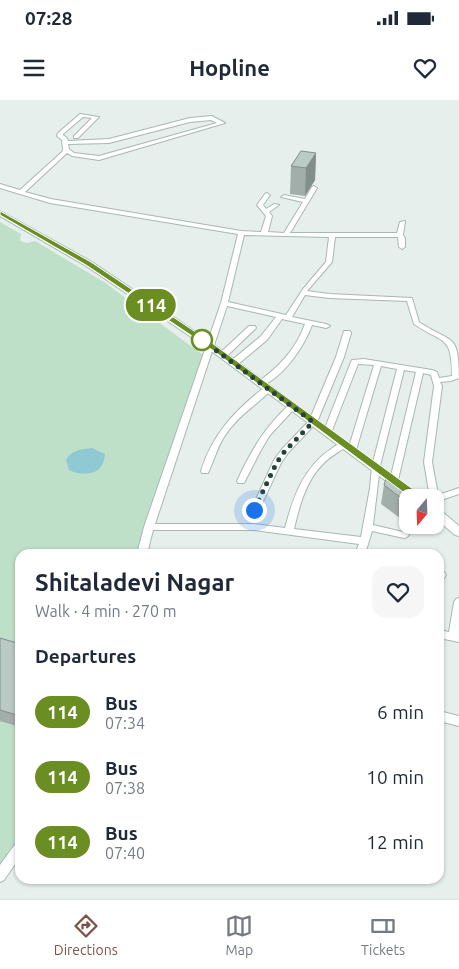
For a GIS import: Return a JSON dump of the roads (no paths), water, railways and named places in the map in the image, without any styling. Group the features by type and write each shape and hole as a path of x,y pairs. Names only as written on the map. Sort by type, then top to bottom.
{"main road":[{"path":"0,213 89,264 209,345 406,489"},
{"path":"444,520 459,532"}],"street":[{"path":"65,141 109,141 190,120 212,118 222,123 99,158 72,154 66,150 65,141 60,134 84,114 96,117 76,137"},
{"path":"65,141 76,137 102,137 161,123"},
{"path":"20,192 66,150"},
{"path":"0,186 50,201 241,233 400,235"},
{"path":"286,235 314,188"},
{"path":"264,234 269,216 260,205 267,194"},
{"path":"284,197 306,202"},
{"path":"266,212 276,205"},
{"path":"402,247 400,235 404,222"},
{"path":"143,549 224,303 241,233"},
{"path":"234,363 264,338 284,317 329,262 332,235"},
{"path":"303,293 329,296 409,298 416,322 447,338 452,343 458,366 457,379 437,380"},
{"path":"224,303 326,326"},
{"path":"205,471 208,456 222,432 295,354 305,338 309,322"},
{"path":"223,355 252,328"},
{"path":"254,510 277,462 313,422 340,357 347,332"},
{"path":"327,433 353,364 359,361 420,370 434,374 437,380 428,462 433,489"},
{"path":"289,530 295,508 317,464 348,447 378,364"},
{"path":"362,549 368,526 376,466 401,367"},
{"path":"394,480 420,370"},
{"path":"241,481 263,436 292,407"},
{"path":"444,495 459,491"},
{"path":"368,526 404,535"},
{"path":"149,527 254,527 364,541"},
{"path":"456,638 459,602"},
{"path":"444,717 459,721"},
{"path":"0,876 15,854"}],"water":[{"path":"92,448 105,454 104,461 98,470 82,474 69,470 66,460 71,454"}]}
